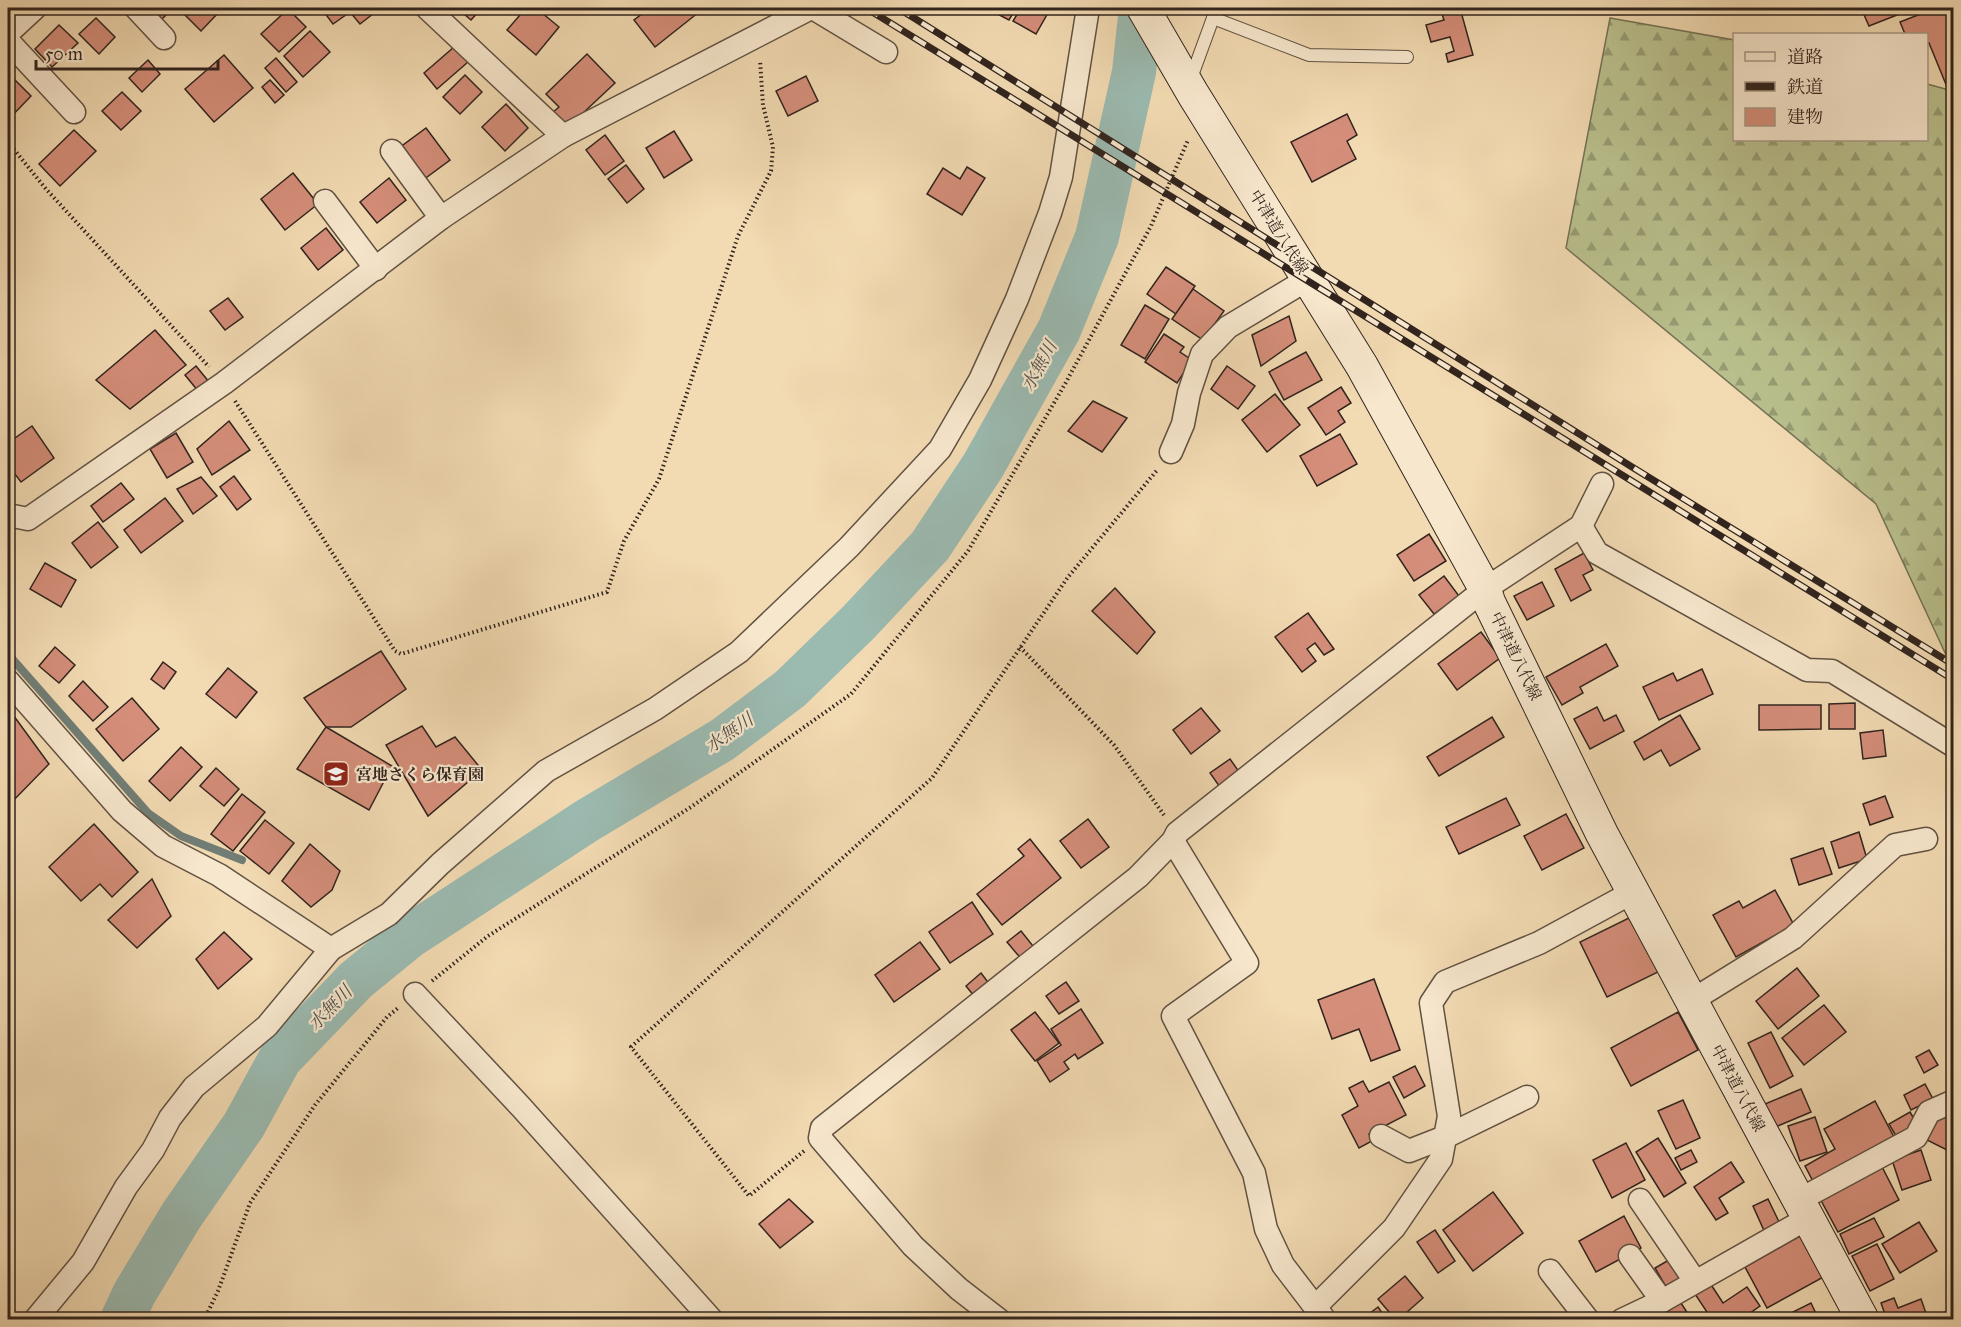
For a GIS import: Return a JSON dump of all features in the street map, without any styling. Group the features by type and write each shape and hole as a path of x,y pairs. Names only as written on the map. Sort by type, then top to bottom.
{"main road":[{"name":"中津道八代線","path":"1143,8 1191,90 1362,366 1485,589 1489,602 1602,834 1863,1320"}],"street":[{"path":"8,33 35,8"},
{"path":"136,8 164,38"},
{"path":"427,8 563,136"},
{"path":"8,515 28,519 224,383 441,218 563,136 812,8 886,52"},
{"path":"35,1320 83,1262 126,1187 153,1150 170,1118 194,1087 267,1026 331,949 389,914 440,864 546,771 655,709 739,652 849,547 940,449 980,380 1013,309 1050,213 1062,177 1088,8"},
{"path":"8,41 74,112"},
{"path":"392,151 441,218"},
{"path":"325,201 376,269"},
{"path":"1172,452 1183,424 1189,393 1202,354 1228,327 1308,279"},
{"path":"999,1320 959,1289 913,1246 820,1138 822,1128 1138,878 1175,837 1485,589 1581,526 1602,484"},
{"path":"1581,526 1597,553 1807,670 1832,671 1953,746"},
{"path":"8,681 122,811 163,846 219,875 331,949"},
{"path":"1175,837 1247,963 1173,1016 1254,1173 1266,1229 1283,1265 1320,1313 1394,1228 1441,1159 1449,1116 1431,1003 1446,982 1539,943 1633,892"},
{"path":"1691,1001 1793,938 1894,845 1926,839"},
{"path":"415,994 529,1116 712,1320"},
{"path":"1381,1136 1410,1151 1445,1137 1527,1097"},
{"path":"1622,1320 1662,1301 1695,1281 1916,1137 1929,1112 1953,1101"},
{"path":"1640,1200 1695,1281"},
{"path":"1630,1256 1662,1301"},
{"path":"1550,1271 1588,1320"}],"lane":[{"path":"1191,90 1216,13 1309,55 1407,57"}],"path":[{"path":"8,142 46,189 224,383 395,651 401,654 607,592 624,541 659,479 738,236 771,171 773,147 763,105 758,34"},
{"path":"204,1320 219,1291 250,1203 315,1105 387,1017 488,936 691,807 852,694 968,551 1065,384 1151,226 1188,141 1191,90"},
{"path":"820,1138 749,1196 631,1047 932,778 1068,577 1172,452"},
{"path":"1020,647 1114,745 1175,837"}],"green space":[{"path":"1610,18 1733,40 1733,141 1928,141 1928,84 1953,91 1953,670 1876,504 1566,248"}],"building":[{"path":"149,8 173,8 161,20"},
{"path":"186,8 214,8 219,12 201,31 182,12"},
{"path":"321,8 376,8 378,10 360,24 350,12 333,24"},
{"path":"457,8 482,8 471,20"},
{"path":"526,8 536,8 559,27 536,55 507,30"},
{"path":"650,8 704,8 655,47 634,20"},
{"path":"986,8 1016,8 1009,20"},
{"path":"1021,8 1043,8 1049,11 1036,34 1013,21"},
{"path":"1440,8 1460,8 1473,55 1448,62 1446,54 1454,51 1450,37 1431,42 1426,25 1444,20"},
{"path":"1861,8 1900,8 1902,13 1869,26"},
{"path":"1936,8 1954,8 1954,104 1928,43 1928,33 1905,33 1900,22"},
{"path":"288,9 306,27 279,52 261,34"},
{"path":"96,18 115,37 99,54 79,34"},
{"path":"59,25 78,43 52,67 35,49"},
{"path":"310,31 330,52 303,77 284,56"},
{"path":"454,47 468,62 437,89 424,73"},
{"path":"587,54 615,83 566,129 551,114 559,107 546,94"},
{"path":"224,55 253,88 214,122 185,89"},
{"path":"276,58 297,82 286,92 265,68"},
{"path":"148,60 160,74 142,92 129,78"},
{"path":"465,75 482,92 460,114 443,97"},
{"path":"806,76 818,101 788,116 776,91"},
{"path":"13,78 31,96 8,120 8,83"},
{"path":"270,80 284,95 275,103 262,87"},
{"path":"122,92 141,111 121,130 102,111"},
{"path":"506,104 528,128 505,151 482,127"},
{"path":"1347,114 1357,135 1347,141 1356,159 1312,182 1291,142"},
{"path":"426,128 450,160 423,180 399,148"},
{"path":"74,130 96,151 60,186 39,164"},
{"path":"674,131 692,160 664,178 646,148"},
{"path":"605,135 624,161 605,175 586,150"},
{"path":"626,165 644,189 627,203 608,179"},
{"path":"967,167 985,178 962,215 927,194 943,168 960,179"},
{"path":"293,173 318,204 285,230 261,199"},
{"path":"389,178 406,200 377,223 360,202"},
{"path":"326,228 343,250 318,270 301,248"},
{"path":"1166,267 1195,286 1176,314 1147,294"},
{"path":"1193,289 1224,311 1203,340 1172,319"},
{"path":"228,298 243,317 225,330 210,311"},
{"path":"1145,305 1169,319 1145,359 1121,345"},
{"path":"1289,316 1296,341 1261,366 1252,335"},
{"path":"155,330 186,365 130,409 96,380"},
{"path":"1164,334 1184,347 1180,352 1192,360 1177,383 1145,362"},
{"path":"1306,352 1322,380 1284,400 1269,372"},
{"path":"196,366 214,388 203,397 185,375"},
{"path":"1227,366 1255,386 1238,409 1211,389"},
{"path":"1341,387 1351,403 1338,411 1345,422 1326,435 1308,408"},
{"path":"1275,394 1300,425 1267,452 1242,420"},
{"path":"1093,401 1127,418 1102,452 1068,431"},
{"path":"229,421 250,450 212,475 197,449"},
{"path":"32,426 54,458 21,482 8,465 8,443"},
{"path":"176,433 193,462 167,478 150,449"},
{"path":"1340,434 1357,464 1317,486 1300,456"},
{"path":"234,476 251,499 237,510 220,487"},
{"path":"201,477 217,496 193,514 177,489"},
{"path":"121,483 134,499 103,522 91,506"},
{"path":"165,498 183,521 141,553 124,530"},
{"path":"98,522 118,547 91,568 72,543"},
{"path":"1429,534 1446,561 1414,581 1397,555"},
{"path":"1584,553 1593,570 1583,575 1591,590 1571,601 1555,569"},
{"path":"45,563 76,580 61,607 30,589"},
{"path":"1444,576 1459,596 1434,614 1419,595"},
{"path":"1542,582 1554,606 1527,620 1514,596"},
{"path":"1115,588 1155,632 1137,654 1092,611"},
{"path":"1308,613 1334,649 1324,655 1315,643 1307,649 1316,661 1302,672 1275,637"},
{"path":"1481,632 1500,658 1457,690 1438,664"},
{"path":"1606,644 1618,666 1580,687 1583,693 1562,705 1546,677"},
{"path":"55,647 75,665 59,683 39,666"},
{"path":"381,651 406,689 351,727 326,727 304,698"},
{"path":"163,662 176,672 164,689 151,679"},
{"path":"228,668 257,692 236,718 206,694"},
{"path":"1702,669 1713,694 1659,720 1643,687 1673,673 1677,681"},
{"path":"83,681 108,707 93,721 69,696"},
{"path":"132,698 159,729 123,761 96,729"},
{"path":"1855,703 1855,729 1829,729 1829,704"},
{"path":"1759,705 1821,705 1821,729 1759,730"},
{"path":"1597,707 1604,721 1616,715 1624,731 1590,749 1574,719"},
{"path":"8,708 49,764 8,806"},
{"path":"1201,708 1220,731 1191,754 1173,730"},
{"path":"1680,715 1700,749 1670,766 1661,750 1644,760 1634,742"},
{"path":"1492,717 1504,737 1439,776 1427,757"},
{"path":"422,726 436,747 455,737 482,770 428,816 386,745"},
{"path":"326,727 392,766 369,810 297,769"},
{"path":"1883,730 1886,756 1863,759 1860,733"},
{"path":"181,747 202,767 170,801 149,781"},
{"path":"1230,759 1242,776 1222,790 1210,773"},
{"path":"216,768 239,789 224,806 200,786"},
{"path":"242,794 265,812 233,851 211,834"},
{"path":"1885,796 1893,817 1870,825 1863,804"},
{"path":"1506,798 1520,825 1459,854 1446,827"},
{"path":"1566,814 1584,848 1542,870 1524,836"},
{"path":"1088,819 1109,847 1081,868 1060,841"},
{"path":"265,820 294,843 269,874 240,851"},
{"path":"94,824 138,872 112,897 100,884 81,901 49,867"},
{"path":"1859,832 1867,859 1839,868 1831,842"},
{"path":"1030,839 1061,878 1002,925 977,894 1024,856 1018,849"},
{"path":"310,844 340,871 332,890 311,907 282,881"},
{"path":"1823,848 1832,874 1799,885 1791,859"},
{"path":"152,879 171,916 137,948 108,920"},
{"path":"1775,890 1794,925 1736,957 1713,915 1739,901 1743,908"},
{"path":"972,902 993,934 950,963 929,932"},
{"path":"1635,915 1662,970 1607,997 1580,942"},
{"path":"1021,931 1037,951 1023,961 1007,942"},
{"path":"224,932 252,959 218,989 196,959"},
{"path":"920,942 940,969 894,1002 875,975"},
{"path":"1797,968 1819,996 1778,1029 1756,1001"},
{"path":"981,973 994,990 979,1002 966,986"},
{"path":"1374,979 1400,1050 1371,1061 1359,1029 1332,1039 1318,1000"},
{"path":"1066,982 1079,1001 1059,1014 1046,996"},
{"path":"1824,1005 1846,1032 1804,1065 1782,1038"},
{"path":"1081,1009 1103,1043 1078,1059 1075,1054 1064,1062 1069,1069 1050,1082 1037,1061 1061,1045 1051,1029"},
{"path":"1035,1012 1059,1043 1035,1061 1011,1030"},
{"path":"1678,1012 1698,1050 1631,1086 1611,1048"},
{"path":"1771,1032 1793,1076 1770,1088 1748,1043"},
{"path":"1929,1050 1938,1065 1924,1073 1916,1057"},
{"path":"1415,1066 1425,1086 1404,1098 1393,1077"},
{"path":"1363,1081 1369,1092 1389,1082 1406,1115 1369,1134 1372,1141 1359,1148 1342,1115 1358,1106 1349,1088"},
{"path":"1925,1084 1933,1099 1911,1110 1904,1095"},
{"path":"1801,1089 1811,1112 1768,1130 1758,1107"},
{"path":"1683,1100 1700,1138 1676,1149 1658,1111"},
{"path":"1875,1101 1896,1141 1815,1185 1805,1166 1835,1149 1824,1129"},
{"path":"1944,1108 1954,1113 1954,1142 1949,1151 1927,1140"},
{"path":"1910,1112 1917,1124 1896,1136 1889,1124"},
{"path":"1815,1117 1827,1152 1800,1161 1788,1126"},
{"path":"1658,1138 1686,1183 1664,1197 1636,1152"},
{"path":"1626,1143 1645,1180 1612,1198 1593,1160"},
{"path":"1691,1150 1697,1162 1681,1170 1675,1158"},
{"path":"1921,1150 1931,1180 1902,1190 1892,1160"},
{"path":"1879,1161 1899,1200 1838,1232 1817,1193"},
{"path":"1731,1162 1744,1182 1719,1198 1728,1213 1716,1220 1694,1187"},
{"path":"1493,1192 1523,1233 1473,1271 1443,1230"},
{"path":"789,1199 813,1222 780,1248 759,1224"},
{"path":"1768,1199 1782,1228 1766,1235 1753,1206"},
{"path":"1624,1216 1641,1248 1596,1272 1579,1241"},
{"path":"1874,1218 1884,1237 1849,1254 1840,1234"},
{"path":"1919,1222 1937,1251 1900,1273 1882,1244"},
{"path":"1435,1230 1455,1261 1438,1273 1417,1242"},
{"path":"1807,1232 1829,1274 1767,1308 1745,1267"},
{"path":"1877,1244 1894,1279 1870,1291 1852,1256"},
{"path":"1674,1257 1688,1281 1669,1292 1655,1268"},
{"path":"1405,1276 1423,1298 1396,1320 1378,1299"},
{"path":"1708,1280 1723,1303 1747,1287 1760,1306 1740,1320 1702,1320 1709,1315 1693,1291"},
{"path":"1894,1298 1898,1308 1921,1299 1928,1319 1952,1309 1954,1320 1887,1320 1881,1303"},
{"path":"1679,1300 1692,1320 1648,1320"},
{"path":"1811,1303 1819,1320 1777,1320"},
{"path":"1378,1307 1387,1320 1361,1320"}],"waterway":[{"name":"水無川","path":"122,1320 134,1294 181,1216 244,1125 280,1059 356,980 410,936 588,820 722,740 790,689 858,623 930,546 983,466 1059,330 1097,237 1134,72 1141,8"},
{"path":"8,654 148,813 181,836 242,860"},
{"path":"345,968 356,980"}],"railway":[{"path":"866,8 1954,680"},
{"path":"898,8 1632,467 1954,665"}],"place":[{"name":"宮地さくら保育園","path":"336,774"}]}
